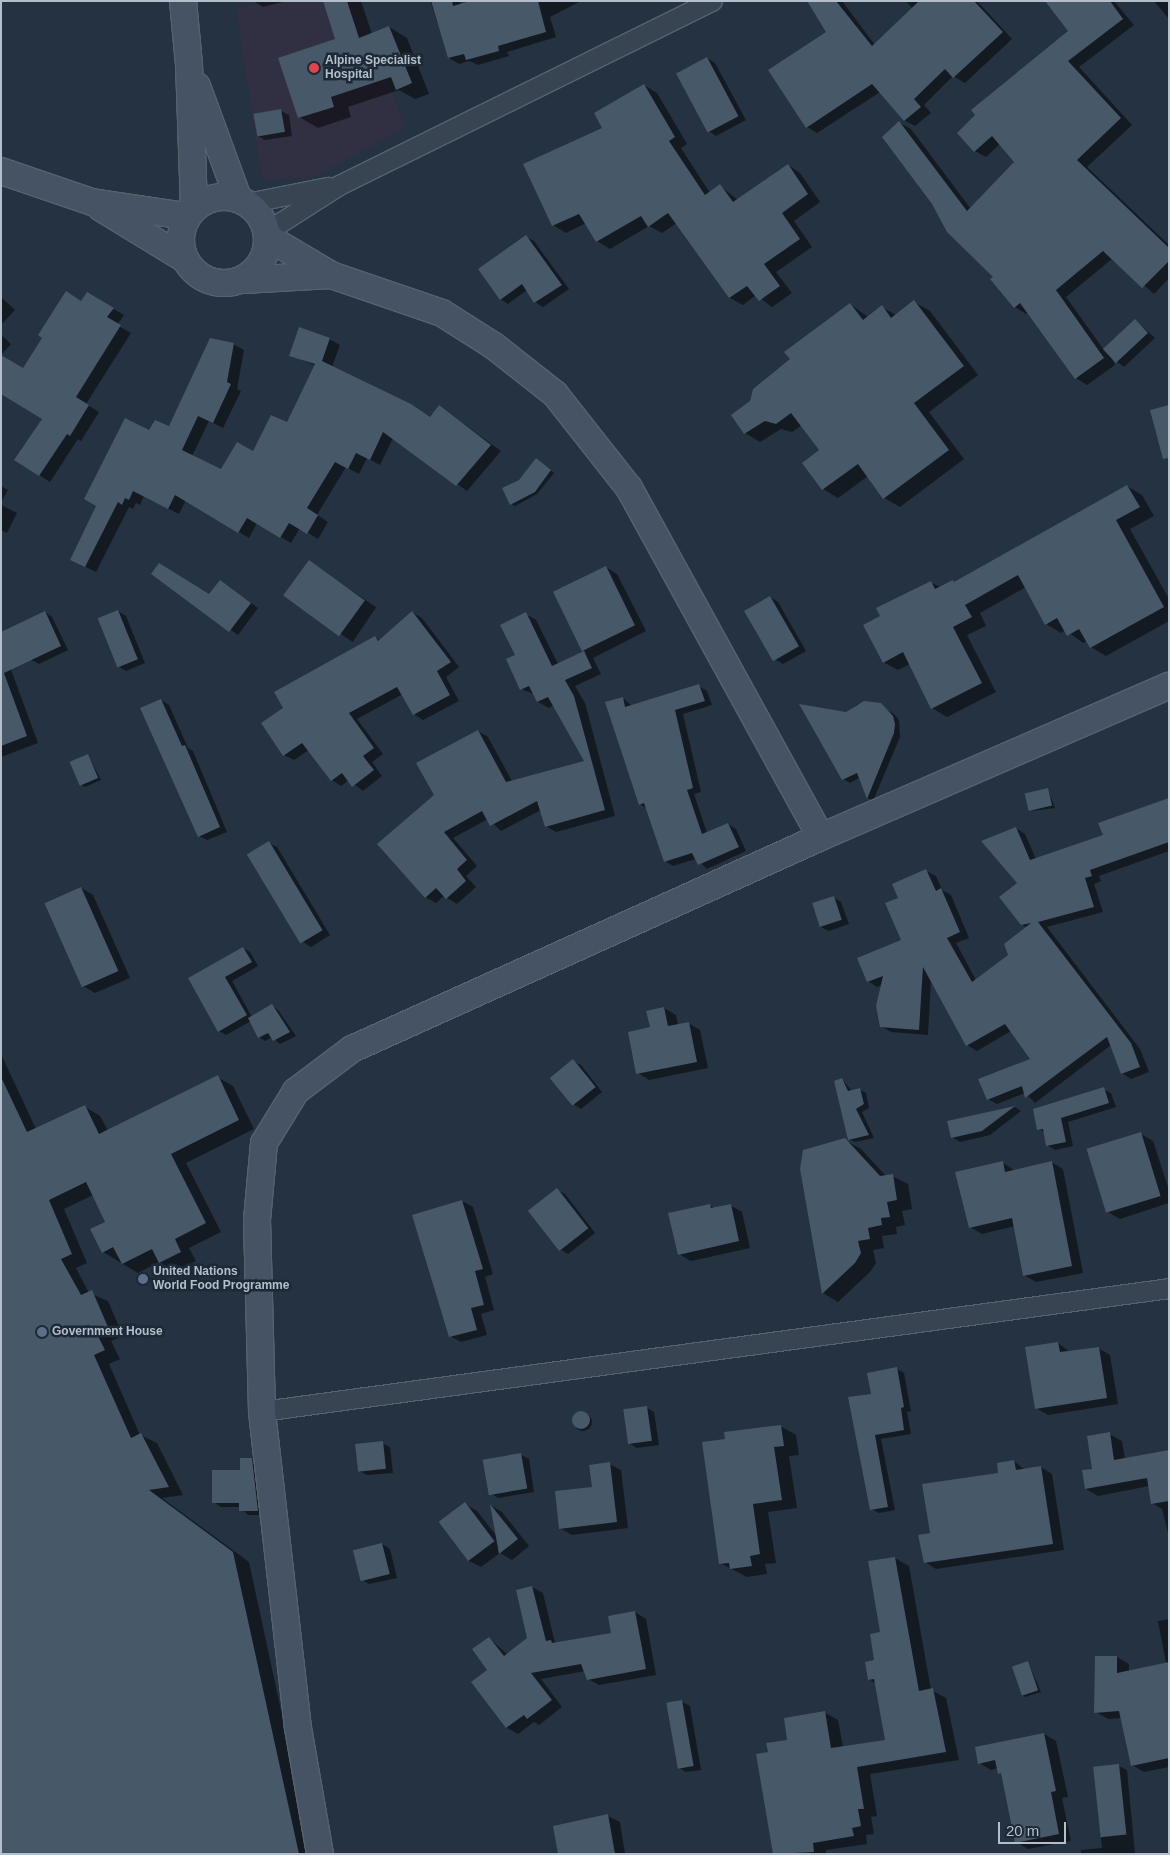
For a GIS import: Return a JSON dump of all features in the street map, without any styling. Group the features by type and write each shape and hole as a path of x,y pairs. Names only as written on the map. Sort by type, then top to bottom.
{"street":[{"path":"183,258 179,236 190,211 189,64 184,1"},
{"path":"267,234 339,185 712,1"},
{"path":"189,64 243,201 256,210 267,234 266,254 257,269 243,280"},
{"path":"1,171 92,202 183,258 198,276 213,282 220,284 243,280 331,275"},
{"path":"92,202 190,211 215,197 243,201 339,185"},
{"path":"267,234 331,275 442,313 494,346 555,394 629,488 821,837"},
{"path":"320,1854 298,1728 262,1411 257,1220 264,1143 296,1091 352,1049 821,837 1169,686"},
{"path":"262,1411 1169,1288"}],"shaded area":[{"name":"Alpine Specialist Hospital","path":"270,1 356,1 406,128 312,178 262,179 236,9"}],"building":[{"path":"323,1 347,1 359,38 389,26 412,83 396,90 391,77 331,97 334,107 298,118 278,58 335,39"},
{"path":"431,1 452,1 453,6 470,1 538,1 546,32 498,46 499,51 466,60 464,54 448,58"},
{"path":"807,1 836,1 872,46 919,1 974,1 1003,32 953,78 945,69 914,99 921,107 904,121 872,84 806,128 768,70 826,32"},
{"path":"1045,1 1110,1 1123,19 1068,61 1121,118 1077,160 1169,248 1169,261 1142,288 1103,251 1056,290 1104,358 1075,379 1020,303 1014,308 990,279 993,277 947,232 932,204 882,137 899,121 967,211 1014,162 992,136 974,152 957,133 975,115 971,110 1068,31"},
{"path":"707,57 738,116 708,133 676,73"},
{"path":"644,84 675,137 669,141 705,195 720,184 733,202 788,164 808,194 782,213 800,239 764,264 780,286 759,301 747,286 729,298 668,213 648,227 641,216 596,242 579,214 552,226 523,164 602,128 594,113"},
{"path":"281,109 285,132 257,137 253,114"},
{"path":"526,235 562,285 534,303 522,284 500,300 478,269"},
{"path":"66,291 81,301 87,292 114,308 107,317 121,325 76,397 89,405 70,436 67,434 39,476 14,460 42,419 1,394 1,355 23,368 42,338 38,335"},
{"path":"914,300 964,366 914,403 949,450 883,499 858,464 822,490 802,463 819,450 791,413 776,424 765,421 744,434 731,415 750,401 753,389 790,359 784,352 850,303 863,320 882,305 891,318"},
{"path":"1135,319 1148,333 1116,363 1103,349"},
{"path":"299,327 330,338 322,361 411,404 430,417 439,405 491,445 456,486 383,432 370,460 356,453 348,469 335,462 307,508 318,515 307,534 289,523 280,538 247,518 238,533 175,495 168,509 133,491 129,500 125,498 122,505 118,502 85,567 70,560 96,506 84,499 125,418 149,430 155,420 169,426 210,338 234,343 227,382 231,384 213,423 198,416 182,450 221,469 237,442 253,451 271,415 287,422 315,364 289,356"},
{"path":"1169,405 1169,458 1163,459 1150,410"},
{"path":"536,458 551,470 535,492 510,505 502,488 519,480"},
{"path":"1127,485 1140,507 1116,520 1164,607 1090,648 1079,629 1067,636 1057,618 1045,625 1018,575 965,605 972,617 953,627 982,683 931,709 903,652 883,663 863,625 880,616 876,608 931,581 935,589 953,580 954,582"},
{"path":"309,560 365,601 339,636 283,596"},
{"path":"159,563 209,594 220,580 251,603 229,632 151,574"},
{"path":"606,566 635,625 582,651 553,592"},
{"path":"770,596 799,646 773,661 744,611"},
{"path":"118,610 138,659 117,667 98,618"},
{"path":"45,611 61,646 4,673 27,736 1,746 1,632"},
{"path":"412,611 451,662 437,671 450,695 413,715 397,687 349,713 374,748 363,756 374,770 352,787 342,773 331,781 302,743 283,756 261,723 283,708 274,692 375,636 378,641"},
{"path":"526,612 552,666 584,651 592,668 565,680 574,696 605,810 545,827 537,801 490,826 482,811 444,832 467,860 457,869 466,881 446,899 436,888 425,898 377,844 434,795 416,763 478,730 506,782 584,761 548,697 537,702 529,686 520,690 506,659 515,655 500,625"},
{"path":"699,684 705,701 675,710 693,788 687,790 702,834 728,823 739,847 698,865 692,853 664,862 644,803 639,805 605,702 623,697 625,707"},
{"path":"161,699 182,746 185,745 220,827 198,837 140,708"},
{"path":"864,701 881,703 893,716 895,724 894,733 867,799 857,773 842,780 799,704 846,712"},
{"path":"88,754 98,778 80,786 70,762"},
{"path":"1048,788 1052,806 1029,811 1025,793"},
{"path":"1169,798 1169,842 1090,870 1092,876 1085,878 1094,907 1038,922 1131,1043 1140,1067 1121,1074 1107,1037 1025,1098 1022,1086 987,1100 978,1079 1030,1059 1005,1024 966,1046 923,967 919,1030 880,1027 876,1006 883,976 867,982 857,958 901,940 885,903 898,898 892,884 926,869 936,891 941,888 960,932 947,938 972,982 1008,955 1004,944 1031,923 1021,925 999,897 1017,883 981,841 1016,827 1030,860 1103,835 1098,823"},
{"path":"269,841 323,930 300,944 247,854"},
{"path":"81,887 118,971 82,987 44,903"},
{"path":"834,896 842,920 820,927 812,903"},
{"path":"243,947 252,962 225,977 247,1015 218,1032 188,978"},
{"path":"272,1004 290,1032 273,1041 268,1033 258,1038 248,1018"},
{"path":"664,1007 668,1026 689,1022 697,1062 636,1074 628,1032 650,1027 646,1011"},
{"path":"573,1059 596,1087 572,1106 550,1078"},
{"name":"Government House","path":"218,1075 239,1120 171,1154 206,1223 175,1239 181,1252 159,1263 152,1249 122,1264 113,1247 102,1253 90,1229 105,1222 86,1182 49,1200 72,1254 61,1259 81,1295 92,1290 108,1327 96,1332 105,1350 94,1355 131,1438 141,1433 169,1487 149,1490 233,1552 299,1854 1,1854 1,1077 27,1132 85,1105 99,1134"},
{"path":"842,1078 848,1091 860,1088 864,1104 856,1109 869,1135 848,1140 834,1081"},
{"path":"1104,1087 1109,1103 1061,1118 1066,1142 1046,1146 1043,1129 1037,1130 1033,1109"},
{"path":"1015,1106 982,1131 951,1138 947,1121"},
{"path":"1141,1132 1161,1196 1106,1213 1086,1149"},
{"path":"845,1138 880,1176 893,1174 897,1200 887,1202 890,1217 881,1218 882,1225 868,1228 870,1239 858,1241 861,1253 855,1263 822,1294 800,1169 803,1150"},
{"path":"1003,1161 1005,1172 1052,1161 1072,1266 1023,1276 1012,1218 969,1228 955,1172"},
{"path":"557,1188 588,1228 559,1251 528,1211"},
{"path":"462,1200 483,1269 475,1271 484,1305 471,1308 477,1330 449,1337 412,1215"},
{"path":"710,1204 711,1208 731,1204 739,1241 678,1255 668,1213"},
{"path":"1058,1342 1060,1352 1099,1347 1107,1398 1035,1409 1025,1347"},
{"path":"897,1367 904,1407 901,1408 904,1430 875,1435 888,1507 870,1510 848,1397 871,1394 867,1373"},
{"path":"647,1406 652,1441 628,1444 623,1409"},
{"path":"581,1411 589,1416 590,1420 585,1428 581,1429 573,1424 572,1420 577,1412"},
{"path":"781,1425 784,1446 774,1447 782,1500 753,1504 760,1554 750,1556 752,1566 730,1569 729,1563 719,1564 702,1442 725,1439 724,1432"},
{"path":"1110,1432 1114,1460 1169,1450 1169,1501 1151,1504 1147,1478 1085,1489 1082,1470 1092,1469 1087,1436"},
{"path":"383,1441 386,1469 358,1472 355,1444"},
{"path":"521,1453 527,1488 489,1495 483,1460"},
{"path":"240,1458 252,1458 258,1511 239,1511 239,1503 212,1503 212,1470 240,1470"},
{"path":"1014,1460 1016,1470 1041,1466 1053,1544 924,1563 918,1535 930,1533 922,1484 998,1473 997,1463"},
{"path":"610,1462 617,1522 559,1529 555,1491 592,1487 589,1465"},
{"path":"465,1502 494,1541 468,1561 439,1522"},
{"path":"490,1504 518,1539 499,1554"},
{"path":"382,1543 390,1574 361,1581 353,1550"},
{"path":"895,1557 919,1691 933,1688 946,1752 857,1767 864,1809 858,1809 861,1826 852,1828 854,1836 813,1843 814,1852 773,1854 756,1754 768,1752 766,1743 787,1740 784,1718 825,1711 831,1748 885,1740 874,1679 868,1680 865,1662 874,1660 870,1634 880,1632 868,1561"},
{"path":"532,1586 546,1641 551,1640 552,1643 611,1633 608,1616 635,1611 646,1669 587,1680 581,1664 531,1673 552,1700 527,1719 524,1715 506,1728 471,1682 487,1670 472,1649 489,1637 504,1656 527,1638 516,1590"},
{"path":"1095,1656 1117,1656 1117,1673 1169,1662 1169,1758 1131,1766 1119,1711 1094,1713"},
{"path":"1028,1661 1038,1690 1022,1696 1012,1667"},
{"path":"682,1700 694,1766 678,1769 666,1703"},
{"path":"1044,1733 1056,1791 1051,1792 1059,1834 1015,1843 1001,1773 998,1774 995,1760 978,1764 975,1747"},
{"path":"1119,1764 1126,1835 1101,1837 1093,1767"},
{"path":"608,1814 615,1854 558,1854 553,1826"}],"place":[{"name":"Alpine Specialist Hospital","path":"314,68"},
{"name":"United Nations World Food Programme","path":"143,1279"},
{"name":"Government House","path":"42,1332"}]}
